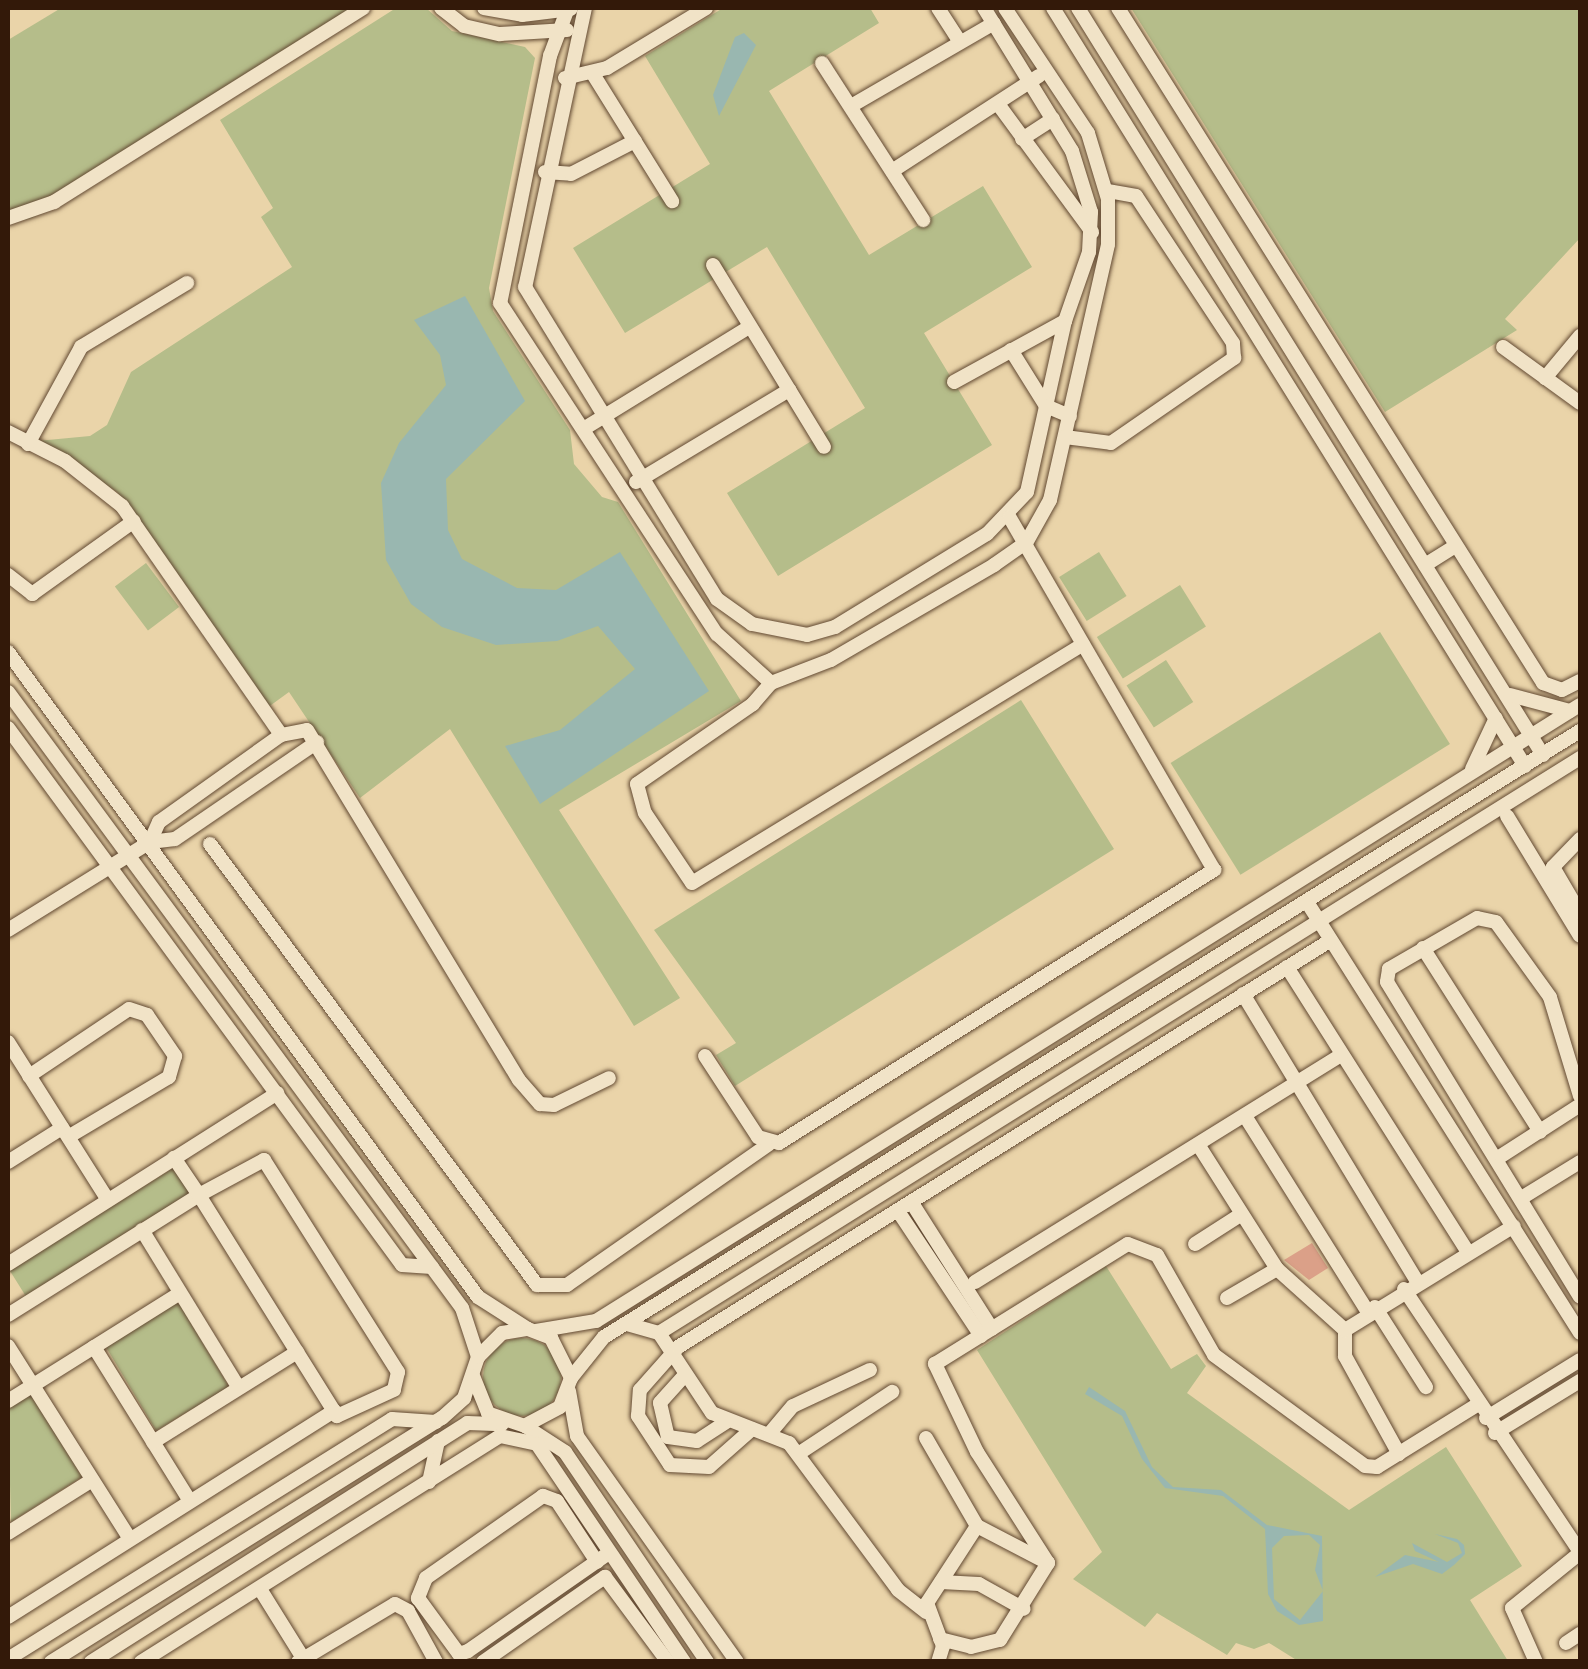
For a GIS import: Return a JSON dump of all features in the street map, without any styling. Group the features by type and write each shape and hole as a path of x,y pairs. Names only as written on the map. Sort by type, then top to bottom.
{"street":[{"path":"8,218 54,202 363,8"},
{"path":"440,8 464,26 489,32 578,30"},
{"path":"484,8 522,15 585,8 565,78 525,287 731,615 820,634 1009,517 1026,492 1065,320 1092,232 1086,188 1054,119 984,8"},
{"path":"568,8 559,30 497,292 717,634 771,682"},
{"path":"565,78 593,74 706,8"},
{"path":"938,8 960,42"},
{"path":"1005,8 1088,133 1107,191 1108,244 1065,437 1040,526 1026,543 831,660 771,682 637,784 646,812 692,883 1083,644"},
{"path":"1053,8 1525,766"},
{"path":"1078,8 1425,565 1510,694 1543,755"},
{"path":"1118,8 1543,683 1562,690 1580,681"},
{"path":"851,106 994,23"},
{"path":"822,63 923,220"},
{"path":"892,170 1047,71"},
{"path":"593,74 672,202"},
{"path":"998,104 1092,232"},
{"path":"1022,139 1054,119"},
{"path":"545,172 571,174 634,141"},
{"path":"1065,437 1111,443 1234,358 1233,343 1145,206 1129,192 1107,191"},
{"path":"713,264 824,447"},
{"path":"28,444 81,347 186,284"},
{"path":"954,382 1065,320"},
{"path":"585,428 749,327"},
{"path":"1545,378 1580,336"},
{"path":"1503,347 1580,403"},
{"path":"1011,350 1046,406 1070,416"},
{"path":"623,490 789,390"},
{"path":"8,432 93,480 134,522 281,734"},
{"path":"210,844 537,1285 567,1285 769,1144 797,1136 1214,870 1009,517"},
{"path":"8,576 32,594 134,522"},
{"path":"1425,565 1456,546"},
{"path":"717,634 731,615"},
{"path":"820,634 831,660"},
{"path":"8,652 478,1297 566,1356 577,1436 738,1662"},
{"path":"8,692 462,1308 478,1357 464,1398 436,1422 52,1662"},
{"path":"1510,694 1575,708"},
{"path":"478,1357 502,1333 596,1321 1575,708"},
{"path":"1465,777 1483,756 1496,718"},
{"path":"8,728 402,1265 432,1267"},
{"path":"150,842 159,822 281,734 302,728 317,742 518,1080 540,1104 554,1105 609,1078"},
{"path":"91,1662 467,1423 519,1426 548,1419 583,1356 627,1324 1580,732"},
{"path":"8,930 150,842 175,840 317,742"},
{"path":"659,1333 1580,758"},
{"path":"1507,816 1580,936"},
{"path":"1580,839 1554,866 1580,914"},
{"path":"1307,902 1580,1332"},
{"path":"1580,1096 1550,997 1496,922 1477,918 1389,969 1387,982 1501,1156 1576,1280 1580,1297"},
{"path":"752,1429 709,1467 670,1465 636,1404 672,1354 1331,940"},
{"path":"1423,948 1540,1132"},
{"path":"1287,967 1467,1251"},
{"path":"1242,994 1300,1083 1481,1412 1580,1553 1512,1608 1536,1662"},
{"path":"8,1162 169,1076 176,1056 147,1015 130,1010 29,1076"},
{"path":"8,1042 108,1200"},
{"path":"704,1056 769,1144"},
{"path":"974,1282 1341,1056"},
{"path":"8,1264 278,1093"},
{"path":"1501,1156 1580,1106"},
{"path":"1245,1116 1426,1387"},
{"path":"1199,1146 1237,1217 1276,1269 1345,1330 1345,1356 1399,1454"},
{"path":"8,1316 142,1230 199,1195 258,1160 280,1181 400,1380 352,1416 334,1411 199,1195 174,1158"},
{"path":"1524,1197 1580,1162"},
{"path":"912,1202 986,1332"},
{"path":"898,1211 986,1332"},
{"path":"1194,1244 1237,1217"},
{"path":"1345,1330 1411,1285 1514,1226"},
{"path":"142,1230 239,1388"},
{"path":"1048,1563 969,1438 935,1364 1137,1242 1157,1255 1214,1355 1365,1466 1399,1454 1527,1393 1580,1360"},
{"path":"1228,1298 1276,1269"},
{"path":"8,1401 180,1292"},
{"path":"627,1324 659,1333 684,1376 726,1422 770,1433 798,1454 898,1590 926,1612 940,1639 938,1662"},
{"path":"8,1346 130,1540"},
{"path":"94,1347 190,1502"},
{"path":"153,1442 297,1352"},
{"path":"770,1433 793,1406 870,1370"},
{"path":"474,1376 488,1413 565,1452 707,1662"},
{"path":"684,1376 660,1403 668,1437 697,1441 726,1422"},
{"path":"1495,1433 1580,1381"},
{"path":"798,1454 892,1392"},
{"path":"1527,1393 1536,1408"},
{"path":"8,1617 334,1411"},
{"path":"8,1659 392,1419 436,1422"},
{"path":"141,1662 429,1482 479,1446 520,1436 537,1444 590,1526 603,1558"},
{"path":"926,1438 976,1526 1048,1563"},
{"path":"429,1482 438,1441"},
{"path":"8,1533 92,1480"},
{"path":"587,1487 590,1526"},
{"path":"603,1558 459,1654 418,1598 426,1578 543,1496 558,1500 603,1558 678,1661"},
{"path":"926,1612 976,1526"},
{"path":"940,1639 984,1647 1024,1609 1048,1563"},
{"path":"483,1662 605,1577 678,1661"},
{"path":"941,1582 979,1584 1024,1609"},
{"path":"260,1589 309,1658 394,1604 408,1611 435,1661"},
{"path":"1566,1643 1580,1634"}],"green space":[{"path":"61,8 356,8 32,218 8,224 8,40"},
{"path":"396,8 426,8 452,31 525,47 535,58 489,288 493,311 570,430 574,464 602,497 618,502 741,701 559,810 680,998 634,1026 450,729 360,798 289,692 267,708 117,492 37,441 90,436 107,425 131,372 292,267 261,217 273,208 220,120"},
{"path":"723,8 870,8 879,23 769,91 869,255 983,186 1032,267 924,333 992,445 778,576 727,493 865,408 767,247 625,333 573,248 710,164 645,56"},
{"path":"1131,8 1580,8 1580,238 1505,319 1517,330 1385,412"},
{"path":"1099,552 1127,596 1087,621 1059,577"},
{"path":"146,563 179,607 148,630 115,586"},
{"path":"1180,585 1206,627 1123,678 1097,637"},
{"path":"1380,632 1450,744 1240,875 1171,763"},
{"path":"1166,660 1193,702 1154,728 1127,686"},
{"path":"1021,700 1114,849 735,1086 716,1055 736,1043 654,930"},
{"path":"175,1167 192,1194 27,1297 10,1270"},
{"path":"1106,1266 1171,1369 1197,1354 1206,1366 1187,1393 1349,1510 1446,1447 1522,1566 1470,1600 1508,1661 1298,1661 1269,1643 1254,1649 1236,1643 1227,1655 1157,1613 1145,1627 1073,1579 1102,1552 977,1350"},
{"path":"178,1302 229,1387 156,1431 105,1346"},
{"path":"522,1338 550,1349 561,1377 550,1405 522,1416 494,1405 483,1377 494,1349"},
{"path":"30,1394 82,1477 11,1522 8,1409"}],"water":[{"path":"744,33 756,45 719,116 713,95 735,37"},
{"path":"465,296 525,401 446,479 448,530 462,559 517,588 556,590 620,552 709,691 540,804 505,746 560,730 635,669 598,626 557,641 496,645 442,627 411,604 386,560 381,483 399,443 446,385 440,355 414,320"},
{"path":"1089,1387 1125,1411 1152,1467 1173,1487 1221,1490 1267,1525 1322,1536 1323,1590 1315,1570 1320,1545 1309,1535 1284,1536 1272,1548 1274,1599 1300,1620 1323,1591 1323,1621 1299,1625 1277,1611 1268,1594 1265,1529 1223,1496 1165,1488 1142,1459 1122,1416 1085,1394"},
{"path":"1435,1534 1457,1539 1464,1545 1465,1554 1442,1574 1413,1564 1375,1577 1405,1555 1439,1562 1415,1551 1412,1543 1447,1562 1462,1553 1458,1543"}],"building":[{"path":"1312,1243 1328,1268 1309,1280 1284,1260"}]}
